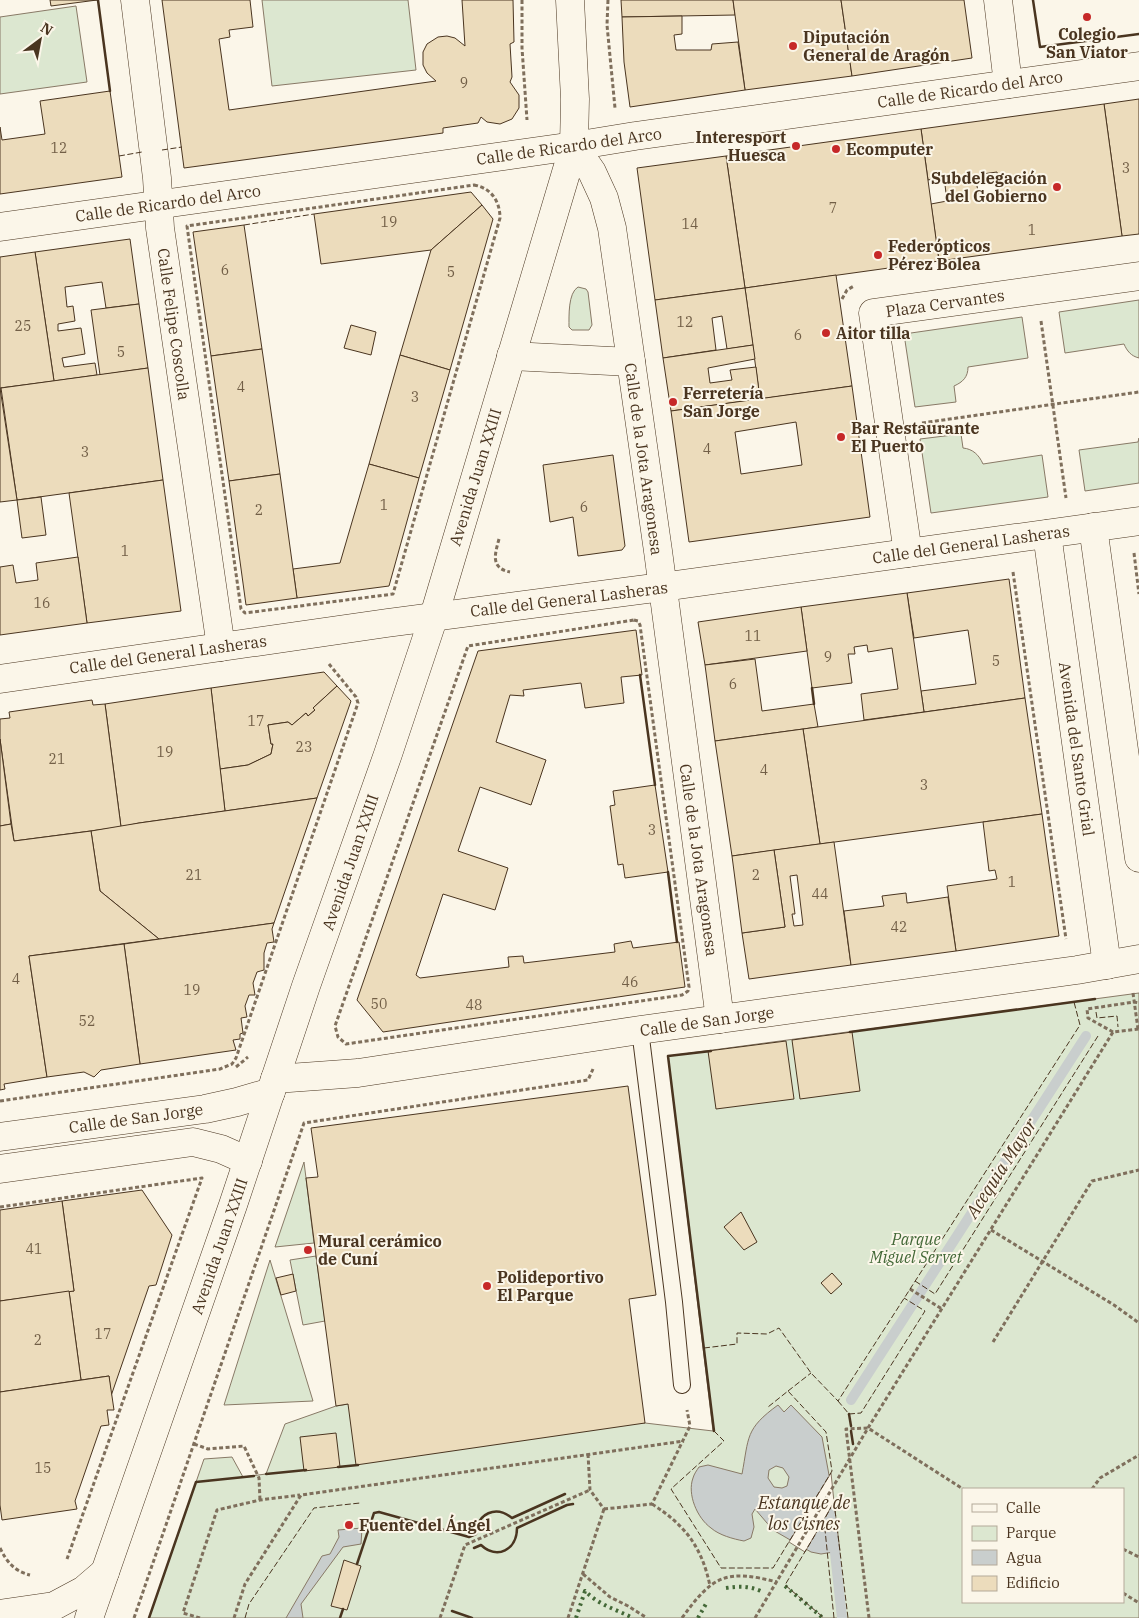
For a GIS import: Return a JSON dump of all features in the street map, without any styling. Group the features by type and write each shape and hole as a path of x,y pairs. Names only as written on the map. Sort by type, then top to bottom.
{"main road":[{"name":"Calle Felipe Coscolla","path":"134,0 162,238 221,647"},
{"name":"Avenida Juan XXIII","path":"90,1618 434,616 574,146 575,100 570,0"},
{"path":"998,0 1008,84"},
{"name":"Calle de Ricardo del Arco","path":"0,226 1139,66"},
{"name":"Calle de la Jota Aragonesa","path":"574,146 592,172 604,198 612,228 720,1019"},
{"name":"Plaza Cervantes","path":"908,553 873,313 1139,276"},
{"path":"511,356 631,362"},
{"name":"Calle del General Lasheras","path":"0,679 434,616 662,587 1139,521"},
{"path":"1093,527 1139,858"},
{"name":"Avenida del Santo Grial","path":"1047,534 1107,965"},
{"name":"Calle de San Jorge","path":"0,1138 205,1109 237,1102 273,1086 640,1030 1139,959"},
{"name":"Calle de San Jorge","path":"0,1168 193,1142 221,1149 248,1161"},
{"path":"0,1614 54,1606 84,1590 105,1572"}],"lane":[{"path":"640,1030 674,1302 682,1384"}],"path":[{"path":"522,0 522,48 527,111 525,126"},
{"path":"608,0 608,25 615,111 617,112"},
{"path":"474,185 481,186 492,193 499,205 500,218 393,594 244,612 241,609 187,226 474,185"},
{"path":"1041,320 1067,501"},
{"path":"914,424 1139,392"},
{"path":"499,539 495,557 496,562 506,571 512,573"},
{"path":"1139,552 1134,553 1139,594"},
{"path":"1003,573 1013,572 1066,942"},
{"path":"634,620 639,623 689,987 688,991 682,994 346,1044 338,1037 336,1026 468,646 634,620"},
{"path":"0,1101 220,1069 232,1064 236,1058 358,703 356,697 332,666 324,662"},
{"path":"1132,985 1137,1003 1139,1030 1113,1032 1088,1018 1087,1008 1137,1003"},
{"path":"755,1618 868,1428 1113,1032"},
{"path":"134,1618 304,1123 588,1080 594,1066"},
{"path":"993,1342 1092,1181 1139,1170"},
{"path":"0,1207 202,1178 67,1560"},
{"path":"991,1230 1114,1304 1139,1323"},
{"path":"910,1289 942,1309"},
{"path":"652,1504 690,1426"},
{"path":"870,1618 846,1429 868,1428 962,1488"},
{"path":"200,1618 183,1613 217,1510 260,1500 684,1441"},
{"path":"194,1444 208,1449 244,1446 260,1478 260,1500"},
{"path":"588,1454 590,1490 604,1509"},
{"path":"1093,1488 1100,1478 1139,1455"},
{"path":"441,1618 464,1546 590,1490"},
{"path":"234,1618 245,1584 301,1495"},
{"path":"604,1509 652,1504 667,1513 680,1525 700,1552 710,1586"},
{"path":"568,1618 604,1509"},
{"path":"0,1548 4,1558 11,1566 18,1571 32,1576"},
{"path":"1124,1549 1139,1556"},
{"path":"583,1574 610,1597 647,1618"},
{"path":"682,1618 699,1596 723,1578 737,1575 752,1576 777,1582"},
{"path":"1124,1594 1139,1604"}],"green space":[{"path":"262,0 408,0 416,70 272,86"},
{"path":"76,6 87,82 0,94 0,17"},
{"path":"578,287 586,289 588,292 592,325 589,330 572,330 569,327 572,294"},
{"path":"1139,300 1139,358 1130,353 1124,344 1065,353 1059,312"},
{"path":"1022,317 1028,358 968,367 964,379 954,386 956,402 915,407 904,334"},
{"path":"961,434 963,448 975,453 983,464 1042,455 1048,497 931,513 920,439"},
{"path":"1139,438 1139,483 1085,491 1079,450 1138,442"},
{"name":"Parque Miguel Servet","path":"1139,993 1139,1618 149,1618 204,1459 232,1457 243,1477 266,1474 285,1424 336,1406 348,1404 645,1423 713,1431 668,1056"},
{"path":"304,1162 314,1243 275,1247"},
{"path":"316,1256 325,1321 303,1325 290,1260"},
{"path":"270,1260 313,1401 224,1405"}],"water":[{"name":"Estanque de los Cisnes","path":"778,1405 784,1412 791,1405 822,1437 834,1502 840,1551 821,1554 811,1552 773,1530 755,1509 752,1514 754,1527 751,1538 744,1541 726,1536 706,1524 694,1505 691,1484 699,1467 708,1465 742,1474 750,1435 767,1413","holes":["776,1466 783,1468 789,1477 787,1486 782,1488 774,1487 768,1478 769,1470"]},
{"path":"362,1528 361,1544 343,1547 301,1604 303,1618 286,1618 322,1556 330,1554 339,1537 338,1530"}],"pier":[{"path":"831,1473 834,1502 805,1552 789,1542"}],"building":[{"path":"50,0 97,0 51,6"},
{"path":"162,0 250,0 253,27 229,30 230,37 219,39 229,110 436,81 427,73 423,65 423,52 427,44 438,37 447,36 455,38 465,46 462,0 513,0 514,42 510,44 512,77 510,82 519,95 519,108 512,119 500,124 487,122 481,117 478,123 443,128 443,133 184,168"},
{"path":"621,0 733,0 735,15 622,17"},
{"name":"Diputación General de Aragón","path":"733,0 841,0 852,76 745,90"},
{"path":"841,0 964,0 972,58 852,76"},
{"path":"682,16 682,34 674,35 676,50 711,50 712,44 738,42 745,90 630,107 624,62 622,17"},
{"path":"110,91 122,177 0,194 0,127 2,140 45,134 40,101"},
{"path":"1139,99 1139,234 1122,236 1104,104"},
{"name":"Subdelegación del Gobierno","path":"1104,104 1122,236 939,261 931,204 947,201 944,177 928,180 921,129","holes":["997,172 1000,194 979,197 975,175"]},
{"path":"921,129 939,261 745,288 726,156"},
{"path":"726,156 745,288 655,300 637,168"},
{"path":"471,192 482,205 431,250 321,264 314,214"},
{"path":"482,205 493,219 450,370 400,355 431,250"},
{"path":"244,225 262,349 211,356 193,232"},
{"path":"130,239 139,304 106,308 102,282 65,287 67,307 73,306 75,321 58,324 58,331 81,328 85,354 62,358 64,367 95,363 97,375 54,381 35,252"},
{"path":"35,252 54,381 0,388 0,257"},
{"path":"836,275 852,386 760,399 745,288"},
{"path":"745,288 753,345 727,349 722,316 712,318 716,350 663,358 655,300"},
{"path":"139,304 148,368 100,375 91,310"},
{"path":"351,325 376,332 371,355 344,348"},
{"path":"753,345 755,359 708,368 710,383 732,380 730,370 756,367 760,399 671,411 663,358"},
{"path":"262,349 280,474 229,481 211,356"},
{"path":"400,355 450,370 419,478 369,464"},
{"path":"148,368 163,480 17,500 1,388"},
{"path":"852,386 870,517 689,542 671,411","holes":["796,422 802,465 741,474 735,432"]},
{"path":"0,388 17,500 0,502"},
{"path":"613,455 625,546 622,550 578,556 573,517 550,522 543,465"},
{"path":"369,464 419,478 389,586 297,598 293,569 340,563"},
{"path":"280,474 297,598 246,605 229,481"},
{"path":"163,480 181,611 87,623 69,493"},
{"path":"41,497 46,535 22,538 17,500"},
{"path":"78,557 87,623 0,635 0,567 13,565 16,583 38,580 36,563"},
{"path":"1009,579 1025,698 924,712 921,691 976,684 968,630 914,638 907,593"},
{"path":"907,593 924,712 864,720 861,694 898,689 892,648 868,652 867,645 854,647 855,654 848,654 852,683 812,688 801,607"},
{"path":"801,607 807,651 705,665 698,622"},
{"path":"636,630 642,675 621,677 624,703 585,708 581,683 523,690 524,696 510,695 496,742 546,760 531,805 480,787 458,851 508,868 495,910 443,894 416,975 420,978 509,967 508,957 523,956 524,963 615,952 614,944 631,941 633,948 679,942 685,987 383,1032 357,1000 478,651"},
{"path":"755,659 762,711 814,704 818,727 715,741 705,665"},
{"path":"324,672 337,686 313,708 315,710 308,716 306,713 292,725 288,722 268,725 271,744 273,744 271,754 248,765 220,769 211,688"},
{"path":"337,686 351,701 317,798 225,811 220,769 248,765 271,754 273,744 271,744 268,725 288,722 292,725 306,713 308,716 315,710 313,708"},
{"path":"211,688 225,811 121,827 105,704"},
{"path":"1025,698 1042,814 820,844 803,729"},
{"path":"92,700 93,705 105,704 121,827 14,841 0,739 0,719 10,718 9,712"},
{"path":"803,729 820,844 732,856 715,741"},
{"path":"0,739 11,824 0,826"},
{"path":"655,785 668,872 625,878 623,864 618,865 610,806 615,805 613,791"},
{"path":"317,798 274,923 159,939 100,891 91,831"},
{"path":"1042,814 1059,936 956,951 947,886 997,879 995,870 989,871 983,822"},
{"path":"11,824 14,841 91,831 100,891 159,939 29,956 47,1077 4,1084 5,1089 0,1090 0,826"},
{"path":"834,842 851,965 749,979 742,933 785,927 774,850","holes":["797,875 803,925 794,926 792,914 795,914 790,876"]},
{"path":"774,850 785,927 742,933 732,856"},
{"path":"906,893 907,903 948,897 956,951 851,965 844,911 884,906 882,896"},
{"path":"274,923 272,929 274,942 267,943 264,953 264,970 257,972 253,983 255,995 249,995 245,1006 247,1017 241,1018 243,1033 240,1034 240,1039 233,1040 236,1050 140,1064 124,944"},
{"path":"124,944 140,1064 101,1070 94,1077 84,1072 47,1077 29,956"},
{"path":"852,1032 860,1091 800,1099 792,1040"},
{"path":"786,1041 794,1099 716,1109 708,1051"},
{"name":"Polideportivo El Parque","path":"628,1086 656,1295 629,1299 645,1423 356,1465 348,1404 336,1406 306,1178 318,1177 311,1128"},
{"path":"142,1190 172,1235 156,1285 149,1286 111,1396 109,1376 81,1380 69,1291 74,1291 62,1201"},
{"path":"62,1201 74,1291 0,1301 0,1210"},
{"path":"741,1212 757,1242 744,1250 724,1227"},
{"path":"832,1273 842,1284 831,1294 821,1283"},
{"path":"293,1274 296,1291 281,1295 276,1278"},
{"path":"69,1291 81,1380 0,1392 0,1301"},
{"path":"109,1376 114,1410 107,1410 109,1425 101,1426 75,1501 77,1509 2,1520 0,1505 0,1392"},
{"path":"336,1433 340,1467 304,1471 300,1437"},
{"path":"344,1560 361,1566 347,1610 331,1606"}],"waterway":[{"name":"Acequia Mayor","path":"851,1400 1086,1036"},
{"name":"Acequia Mayor","path":"835,1553 842,1618"}],"hedge":[{"path":"785,1586 823,1618"},
{"path":"726,1588 744,1587 761,1591"},
{"path":"576,1618 585,1591 602,1603 633,1618"},
{"path":"698,1618 707,1602"}],"fence":[{"path":"162,150 182,147"},
{"path":"119,156 142,152"},
{"path":"244,225 314,214"},
{"path":"704,1348 737,1344 737,1333 767,1334 779,1328 811,1373 838,1401 1080,1025 1074,1002"},
{"path":"1096,1012 1097,1018 1117,1016 1118,1027"},
{"path":"915,1281 935,1294 1098,1036"},
{"path":"838,1401 849,1414 861,1413 925,1311 904,1298"},
{"path":"788,1391 811,1373"},
{"path":"714,1431 724,1441 671,1489 721,1568 773,1568 832,1471 826,1432 788,1391 768,1407"},
{"path":"834,1502 848,1618"},
{"path":"834,1502 824,1520 834,1618"},
{"path":"245,1618 249,1604 314,1508 360,1503"},
{"path":"824,1520 785,1585 824,1618"}],"wall":[{"path":"98,0 110,91"},
{"path":"1033,0 1040,47 1139,34"},
{"path":"640,675 655,785"},
{"path":"812,688 814,704"},
{"path":"668,872 677,942"},
{"path":"850,1032 1095,999"},
{"path":"711,1051 668,1056 714,1431"},
{"path":"849,1414 851,1426"},
{"path":"851,1431 853,1444"},
{"path":"338,1467 358,1465"},
{"path":"266,1474 306,1470"},
{"path":"149,1618 196,1482 254,1476"},
{"path":"357,1564 374,1513 379,1512 469,1537 476,1534 480,1521 488,1513 500,1512 512,1518 565,1494"},
{"path":"474,1548 481,1545 493,1552 505,1550 514,1542 517,1528 573,1504"},
{"path":"340,1618 343,1609"},
{"path":"452,1611 472,1618"}],"place":[{"name":"Colegio San Viator","path":"1087,17"},
{"name":"Diputación General de Aragón","path":"793,46"},
{"name":"Interesport Huesca","path":"796,146"},
{"name":"Ecomputer","path":"836,149"},
{"name":"Subdelegación del Gobierno","path":"1057,187"},
{"name":"Federópticos Pérez Bolea","path":"878,255"},
{"name":"Aitor tilla","path":"826,333"},
{"name":"Ferretería San Jorge","path":"673,402"},
{"name":"Bar Restaurante El Puerto","path":"841,437"},
{"name":"Mural cerámico de Cuní","path":"308,1250"},
{"name":"Polideportivo El Parque","path":"487,1286"},
{"name":"Fuente del Ángel","path":"349,1525"}]}
